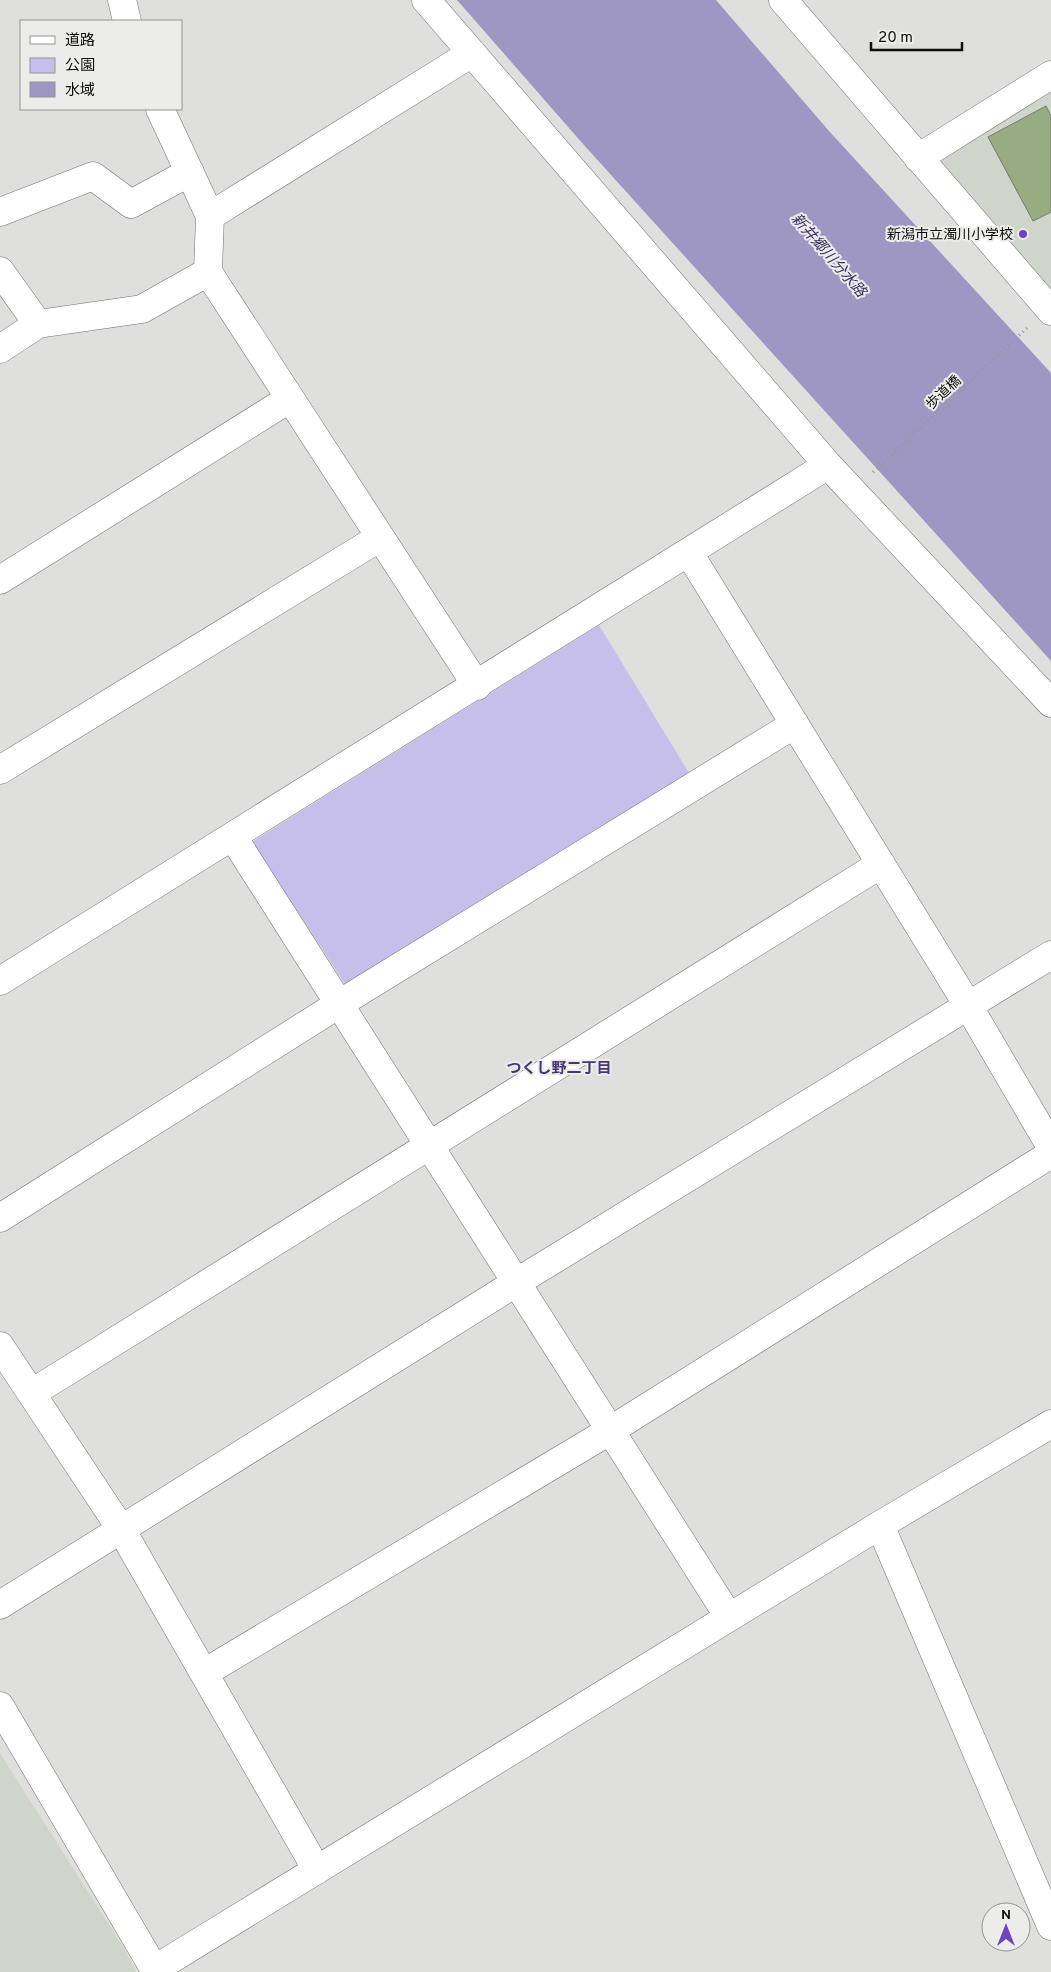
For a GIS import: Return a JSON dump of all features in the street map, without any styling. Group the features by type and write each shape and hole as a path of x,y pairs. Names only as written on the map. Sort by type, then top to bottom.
{"street":[{"path":"122,0 127,20"},
{"path":"426,0 828,465 1051,703"},
{"path":"783,0 1051,311"},
{"path":"210,216 472,53"},
{"path":"918,158 1051,75"},
{"path":"160,110 210,216 208,272 288,399 477,686"},
{"path":"0,212 92,176 131,204 190,172"},
{"path":"0,271 38,324"},
{"path":"0,349 38,324 142,308 208,272"},
{"path":"0,580 288,399"},
{"path":"0,981 477,686 828,465"},
{"path":"0,770 379,538"},
{"path":"689,553 969,1007 1051,1147"},
{"path":"0,1218 340,1004 794,724"},
{"path":"233,838 518,1282 729,1617"},
{"path":"32,1393 881,864"},
{"path":"0,1605 518,1282 1051,955"},
{"path":"204,1673 610,1430 1051,1154"},
{"path":"0,1346 121,1529 317,1870"},
{"path":"0,1706 155,1971 729,1617 1051,1424"},
{"path":"880,1525 1051,1926"}],"path":[{"name":"歩道橋","path":"884,462 1018,337"}],"shaded area":[{"name":"新潟市立濁川小学校","path":"1051,88 1051,292 939,177 940,154"},
{"path":"0,1753 125,1950 136,1972 0,1972"}],"green space":[{"path":"599,625 689,773 345,984 252,842"}],"water":[{"name":"新井郷川分水路","path":"457,0 716,0 829,131 1051,373 1051,661 583,144"}],"building":[{"path":"1046,106 1051,116 1051,212 1033,221 988,137"}],"place":[{"name":"新潟市立濁川小学校","path":"1023,234"}],"district":[{"name":"つくし野二丁目","path":"559,1068"}]}
